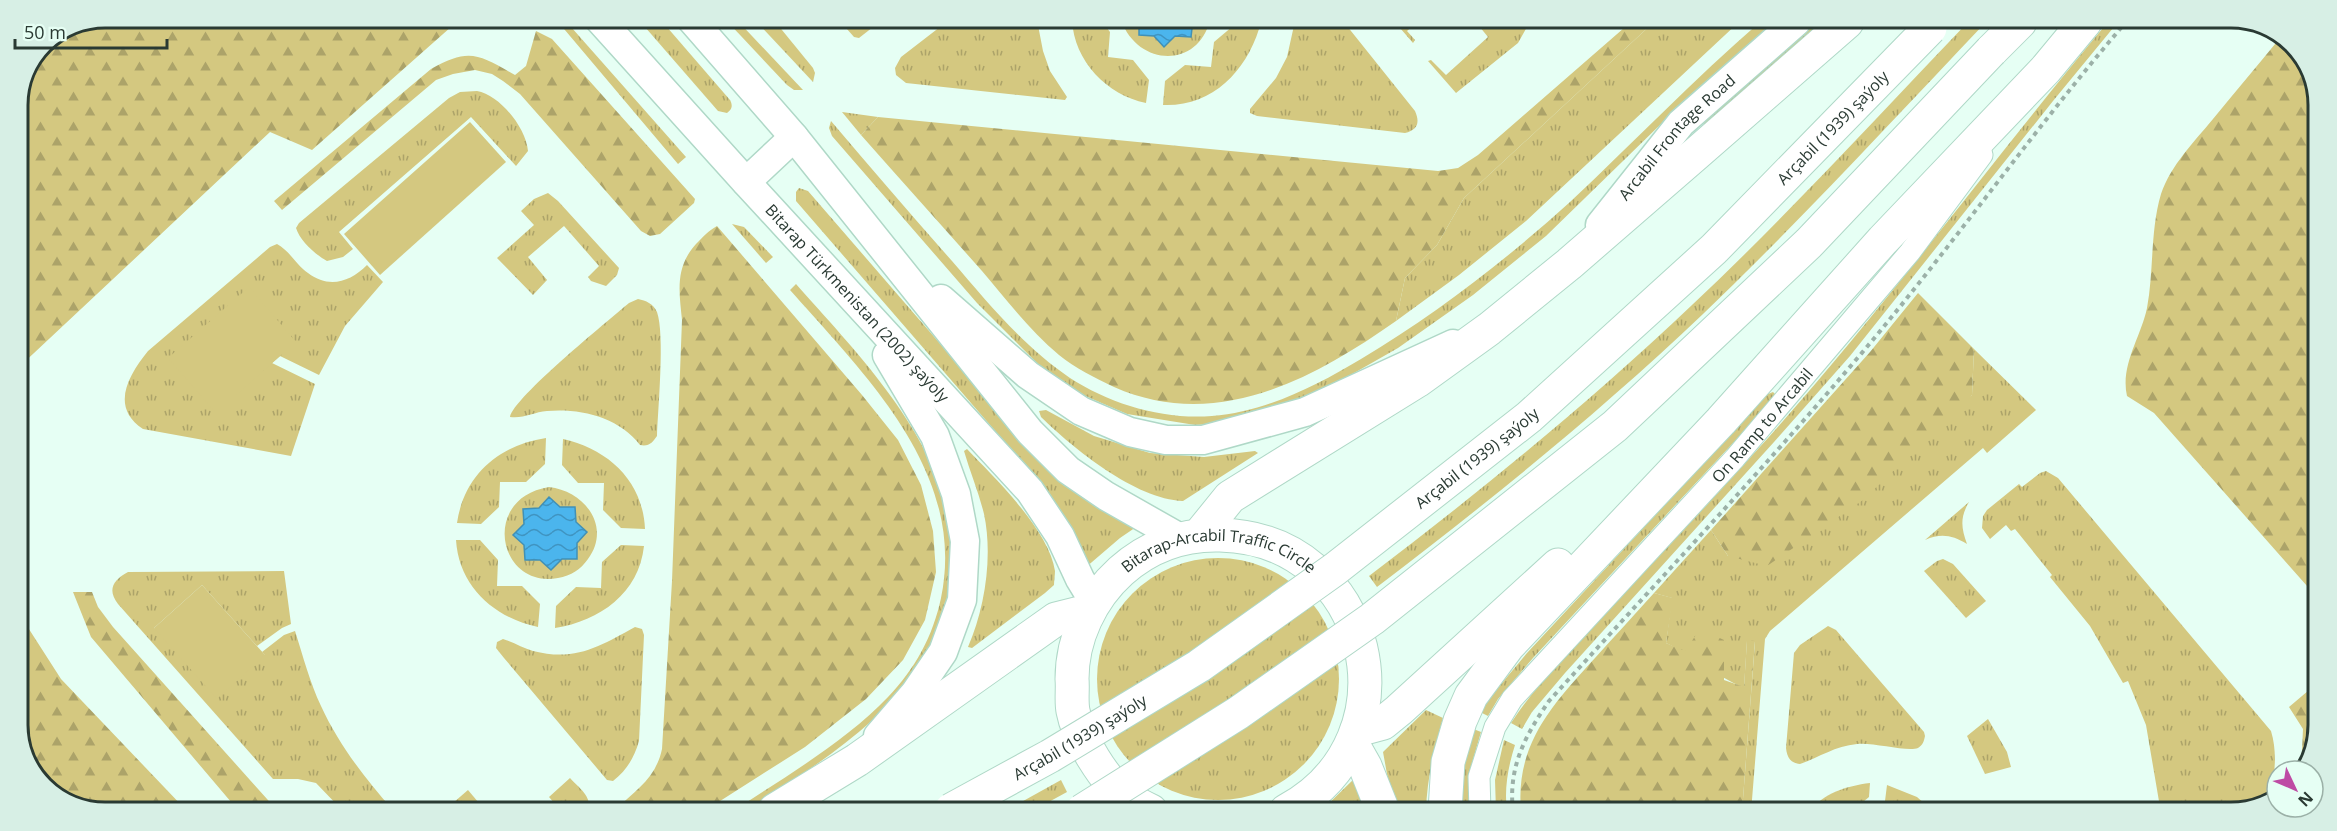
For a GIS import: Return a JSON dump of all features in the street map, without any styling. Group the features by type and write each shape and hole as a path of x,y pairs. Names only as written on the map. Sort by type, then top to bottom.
{"main road":[{"name":"Bitarap Türkmenistan (2002) şaýoly","path":"607,28 1030,492 1060,536 1091,607"},
{"path":"699,28 794,137 1038,440 1068,470 1106,496 1190,536 1230,497 1417,381 1489,328 1569,264 1840,28"},
{"name":"Arcabil Frontage Road","path":"1569,264 1682,123 1789,28"},
{"name":"Arçabil (1939) şaýoly","path":"966,802 1050,756 1199,666 1335,569 1529,417 1714,249 1930,28"},
{"path":"1096,802 1238,713 1372,619 1615,426 1809,243 2013,28"},
{"path":"1446,802 1448,762 1471,696 1508,646 1721,421 1883,240 2046,69 2080,28"},
{"path":"746,182 794,137"},
{"path":"872,234 954,312 1028,375 1081,411 1130,432 1166,440 1203,440 1305,412 1489,328"},
{"path":"827,270 895,366 934,436 956,494 965,541 962,600 943,652 915,693 857,760"},
{"path":"1379,802 1355,736 1383,723 1399,710 1506,611 1721,421"},
{"name":"Bitarap-Arcabil Traffic Circle","path":"1135,802 1126,797 1092,759 1073,711 1072,660 1091,607 1110,580 1131,562 1154,548 1190,536 1243,535 1284,548 1319,573 1346,606 1362,646 1366,688 1355,736 1332,775 1302,802"},
{"path":"788,802 857,760 1056,619 1091,607"}],"street":[{"name":"On Ramp to Arcabil","path":"1480,802 1479,777 1495,727 1512,699 1735,458 1910,252 2046,69"}],"path":[{"path":"1512,802 1514,776 1524,739 1549,701 1866,348 1971,217 2068,90 2121,28"}],"green space":[{"path":"106,28 450,28 312,150 270,132 28,358 28,106 34,76 51,51 76,34"},
{"path":"563,28 572,28 686,157 678,164"},
{"path":"646,28 668,28 730,100 732,106 729,112 718,111"},
{"path":"733,28 744,28 803,90 794,90"},
{"path":"762,28 780,28 813,68 815,73 813,82"},
{"path":"846,28 872,28 859,38 854,37"},
{"path":"939,28 1039,28 1050,71 1067,97 1065,100 906,83 896,75 895,68 901,57"},
{"path":"1073,28 1107,28 1110,32 1108,57 1133,60 1149,80 1146,103 1118,92 1095,74 1079,49"},
{"path":"1125,28 1139,28 1139,35 1164,28 1206,28 1193,47 1181,54 1167,56 1153,54 1140,47 1129,36"},
{"path":"1231,28 1259,29 1245,60 1224,84 1196,100 1163,105 1165,81 1185,65 1211,67 1214,42"},
{"path":"1293,28 1349,28 1415,111 1417,125 1405,133 1257,116 1250,113 1250,109 1276,78 1287,57"},
{"path":"1400,28 1410,28 1407,31 1415,40 1413,43"},
{"path":"1481,28 1526,28 1518,43 1456,93 1428,61 1431,60 1446,75 1488,37"},
{"path":"1624,28 1647,28 1464,198 1437,245 1405,278 1396,321 1331,363 1297,380 1262,393 1226,401 1189,404 1152,400 1114,387 1065,360 1028,325 861,135 878,117 1438,171 1458,168 1478,155"},
{"path":"1647,28 1733,28 1526,221 1459,275 1396,321 1405,278 1437,245 1464,198"},
{"path":"1753,28 1767,28 1663,122 1546,236 1473,295 1398,348 1326,389 1277,409 1214,424 1195,425 1127,414 1083,395 1042,368 977,303 832,136 829,128 831,121 993,308 1053,366 1086,387 1120,403 1156,413 1193,417 1212,416 1251,409 1308,388 1389,342 1443,305 1521,245 1570,202"},
{"path":"1810,28 1822,28 1704,127 1704,123"},
{"path":"1962,28 1980,28 1811,206 1703,314 1544,455 1377,587 1369,576 1575,411 1728,271"},
{"path":"2103,28 2113,28 1850,356 1565,673 1532,712 1522,729 1511,723 1556,667 1768,438 1856,336"},
{"path":"536,31 552,39 695,199 694,203 660,234 650,236 641,231 520,94 492,74 475,70 436,80 282,210 274,201 431,69 444,62 474,56 515,75 526,66"},
{"path":"2276,43 2286,51 2303,76 2308,101 2308,587 2154,413 2127,396 2126,373 2147,308 2155,222 2161,194 2165,183 2184,154"},
{"path":"477,91 486,94 503,106 522,132 528,151 516,166 471,117 339,232 353,249 343,257 327,261 305,243 296,228 299,223 449,98 460,92"},
{"path":"842,112 878,117 861,135"},
{"path":"470,122 506,162 380,275 344,234"},
{"path":"799,188 808,191 1033,451 1142,523 1120,538 1085,568 1048,492 796,201 796,192"},
{"path":"548,193 619,268 617,275 606,286 591,281 588,277 599,266 564,226 528,257 547,280 533,295 497,258 534,225 521,211 534,199"},
{"path":"732,224 744,227 773,257 766,263"},
{"path":"717,226 898,440 921,485 933,531 936,572 925,620 903,660 866,699 805,747 719,802 624,802 650,776 662,749 672,581 682,320 680,280 689,253"},
{"path":"277,244 286,250 304,270 324,281 346,279 354,276 367,265 383,282 345,326 319,375 280,356 272,363 315,384 291,456 143,429 127,411 125,401 129,381 148,351 270,247"},
{"path":"796,284 856,352 885,388 911,426 932,466 946,508 952,552 944,616 925,662 902,691 883,711 840,747 761,802 747,802 853,729 888,697 907,675 928,639 938,612 945,552 939,509 925,468 904,429 878,392 790,290"},
{"path":"249,287 296,342 216,413 168,358"},
{"path":"1918,293 1974,349 1972,395 1863,500 1767,566 1728,556 1711,530 1870,352"},
{"path":"638,299 653,306 657,312 661,337 657,436 652,442 648,445 640,445 621,427 598,416 585,413 560,410 510,417 515,407 544,377 629,303"},
{"path":"1974,349 2036,410 1987,453 1983,448 1770,631 1765,639 1752,802 1743,802 1755,642 1747,641 1744,688 1666,643 1672,598 1654,593 1711,530 1728,556 1972,395"},
{"path":"1773,392 1774,399 1533,658 1498,699 1488,716 1480,712 1527,653 1768,394"},
{"path":"1046,410 1094,436 1150,453 1204,457 1255,451 1258,453 1183,501 1164,498 1145,492 1126,482 1088,457 1041,417 1039,411"},
{"path":"546,438 545,464 526,482 500,482 499,507 481,524 457,523 467,490 487,465 513,447"},
{"path":"563,439 595,451 620,470 638,496 645,529 621,528 603,510 604,483 578,483 562,465"},
{"path":"967,449 1032,522 1051,555 1055,571 1054,585 972,648 968,647 983,599 988,547 980,498 964,451"},
{"path":"2046,471 2058,478 2271,731 2275,759 2265,759 2265,795 2246,801 2231,802 2159,802 2146,725 2128,681 2123,683 2090,626 2015,529 2011,531 2006,525 1990,539 1982,528 1983,516 1987,510 2019,484 2022,487"},
{"path":"549,487 573,495 583,503 591,512 597,534 595,547 579,569 563,577 538,578 522,570 511,557 505,541 506,524 513,507 527,495"},
{"path":"1969,502 1962,523 1967,544 1946,536 1936,536 1925,540"},
{"path":"456,540 480,540 498,560 497,586 522,586 540,604 538,627 507,616 482,598 464,572"},
{"path":"621,545 644,546 641,563 626,591 602,611 587,619 555,628 556,606 576,587 601,588 602,562"},
{"path":"1218,558 1242,560 1275,572 1295,586 1311,602 1325,622 1334,644 1339,679 1337,703 1325,736 1311,756 1295,772 1275,786 1253,795 1218,800 1194,798 1161,786 1141,772 1125,756 1111,736 1102,714 1097,679 1099,655 1111,622 1125,602 1141,586 1161,572 1183,563"},
{"path":"1943,559 1953,564 1986,601 1966,618 1924,571"},
{"path":"284,571 291,624 257,646 202,585 154,628 265,655 262,652 284,635 295,631 313,688 328,720 353,760 386,802 334,802 316,783 298,779 273,779 118,604 113,594 113,586 128,572"},
{"path":"202,585 265,655 217,699 154,628"},
{"path":"73,592 92,592 98,607 113,627 270,802 231,802 91,637"},
{"path":"1654,593 1673,598 1666,643 1685,651 1700,629 1724,640 1724,680 1744,687 1747,640 1755,641 1743,802 1521,802 1524,765 1531,745 1540,727 1565,692"},
{"path":"1828,626 1836,630 1924,732 1924,740 1920,747 1906,749 1857,744 1835,749 1800,764 1790,759 1786,748 1794,653 1800,645"},
{"path":"635,627 642,629 644,635 639,741 629,763 613,781 607,780 496,648 497,642 503,639 533,651 562,655 599,646"},
{"path":"29,629 61,679 178,802 91,801 72,795 51,780 39,764 31,745"},
{"path":"2308,691 2307,740 2302,757 2303,729 2289,707"},
{"path":"1426,710 1443,718 1432,764 1427,802 1394,802 1383,752"},
{"path":"1988,719 2007,752 2011,767 1985,774 1967,736"},
{"path":"1471,728 1481,732 1470,770 1469,802 1457,802"},
{"path":"1504,740 1515,745 1507,778 1506,802 1496,802 1495,780"},
{"path":"1357,776 1364,802 1330,802"},
{"path":"570,778 581,789 588,802 553,802 549,797"},
{"path":"1061,780 1067,792 1049,802 1021,802"},
{"path":"1870,783 1869,797 1863,802 1818,802 1828,795 1852,786"},
{"path":"1887,785 1917,797 1923,802 1886,802"},
{"path":"468,790 478,802 454,802"}],"water":[{"path":"1139,28 1192,28 1191,37 1175,36 1164,47 1154,36 1139,35"},
{"path":"549,497 560,507 575,507 576,522 587,532 577,543 577,559 562,559 551,570 540,560 525,560 524,545 513,535 524,524 523,509 539,508"}]}
